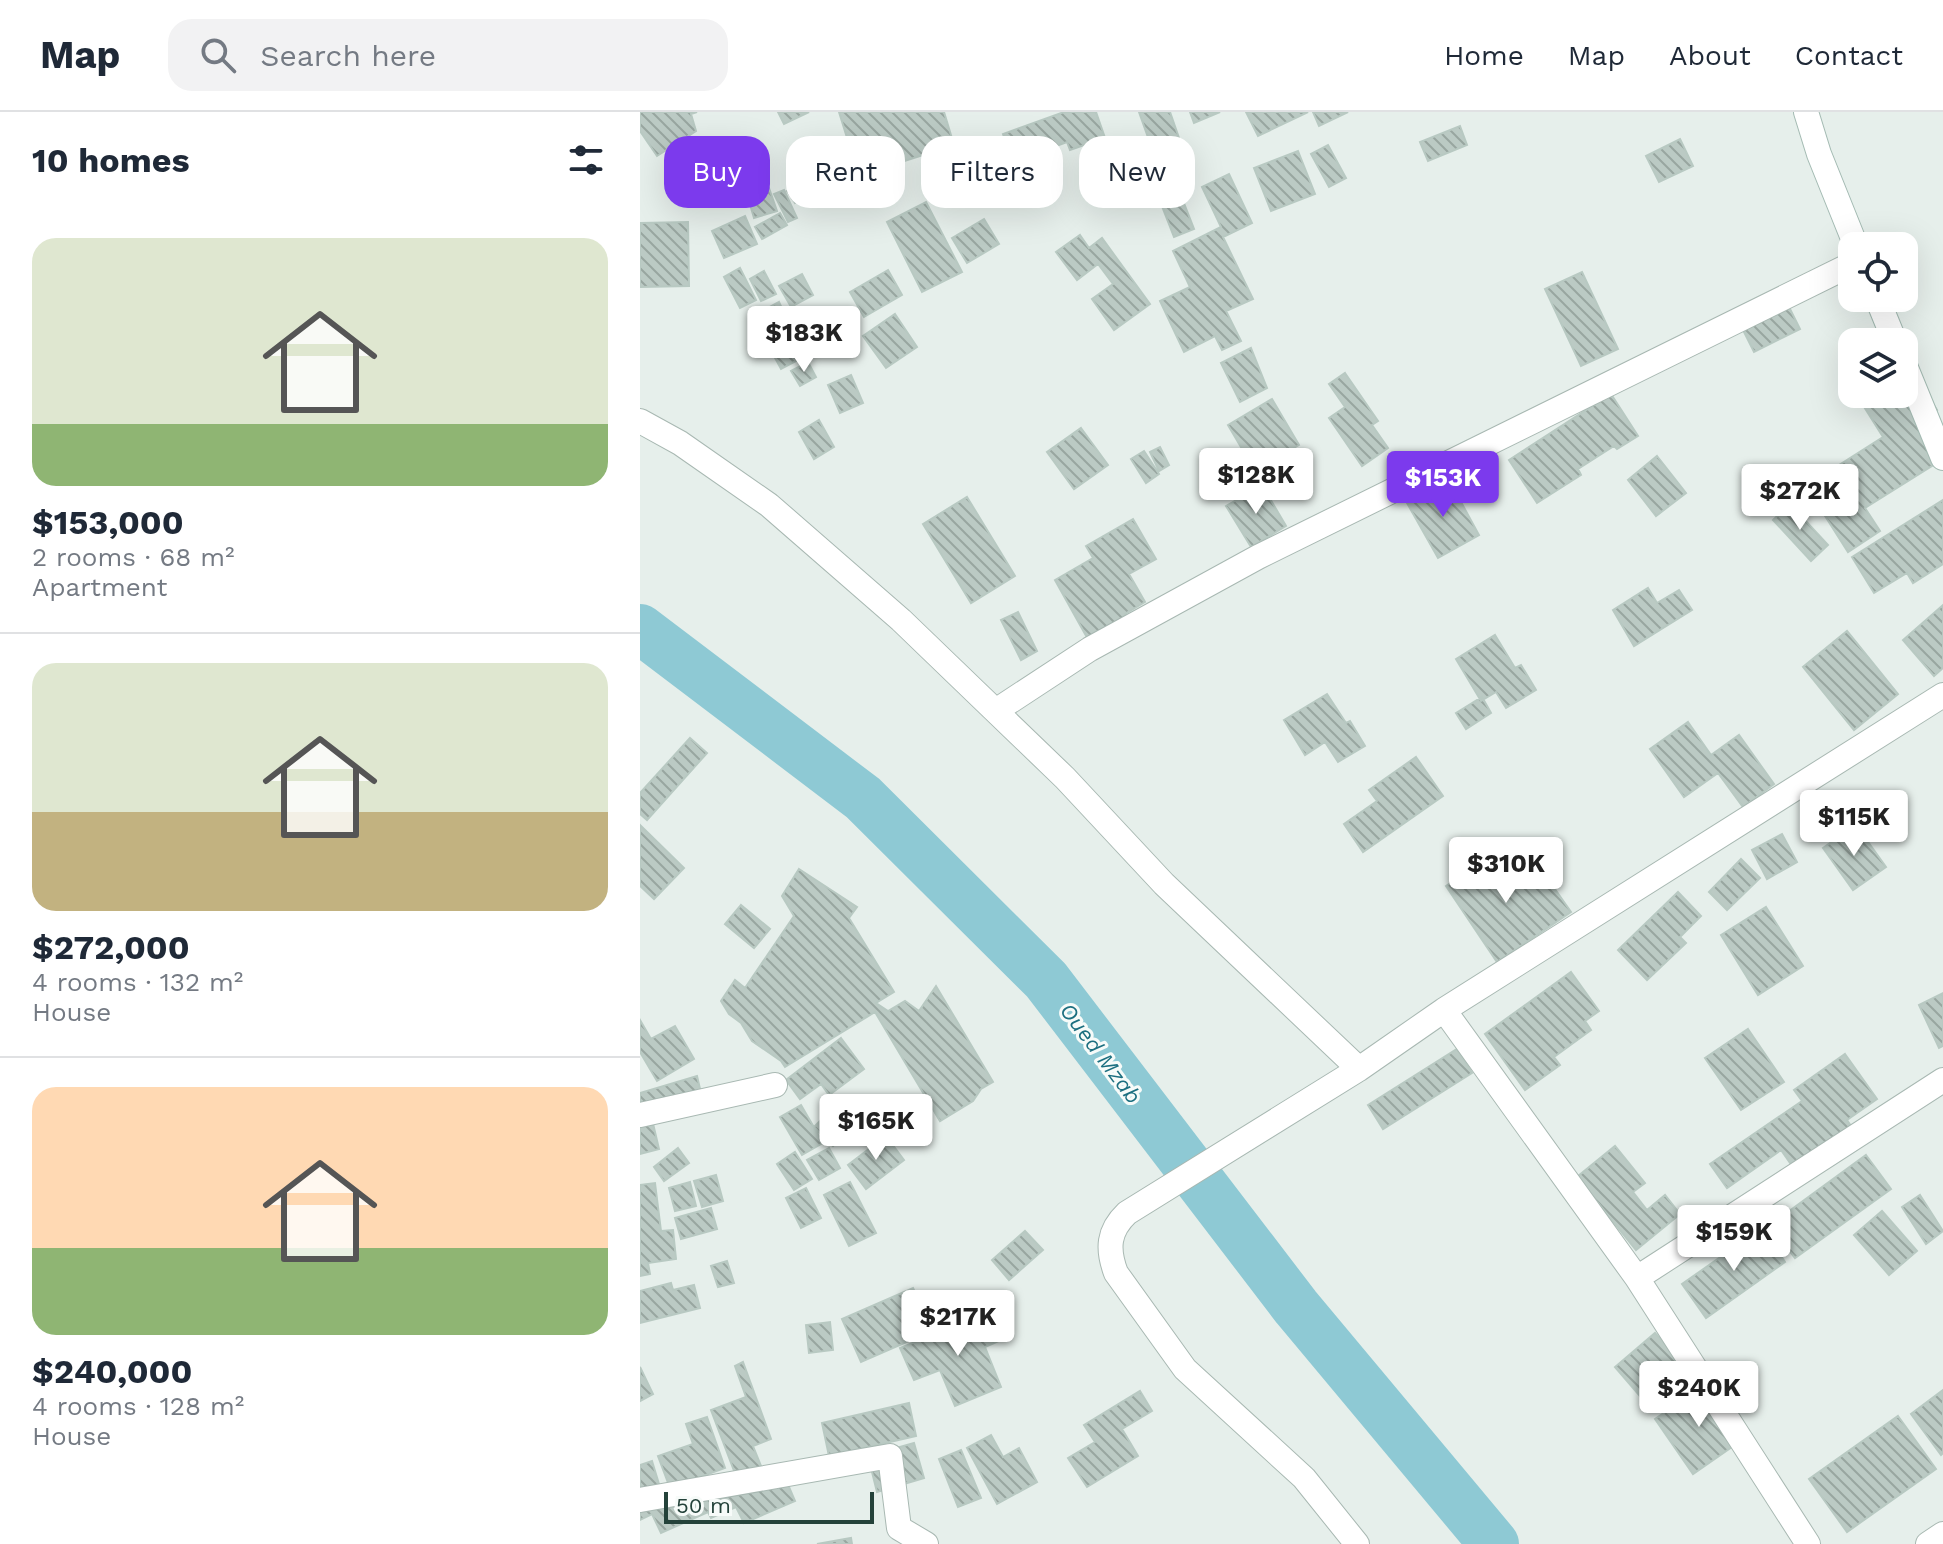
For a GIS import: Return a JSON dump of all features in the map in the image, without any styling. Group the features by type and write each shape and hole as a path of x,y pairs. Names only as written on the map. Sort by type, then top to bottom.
{"street":[{"path":"1806,112 1850,232"},
{"path":"997,710 1090,649 1258,557 1838,271"},
{"path":"1918,397 1943,458"},
{"path":"640,421 680,443 769,505 850,574 997,710 1164,884 1359,1069"},
{"path":"1357,1544 1304,1478 1185,1369 1116,1273 1110,1239 1115,1224 1127,1213 1359,1069 1444,1010 1943,695"},
{"path":"1444,1010 1637,1278 1808,1544"},
{"path":"1637,1278 1943,1080"},
{"path":"640,1115 775,1085"},
{"path":"640,1500 890,1456 899,1528 926,1544"},
{"path":"1928,1544 1943,1534"}],"building":[{"path":"640,112 697,112 691,114 696,131 688,136 664,136 664,152 657,156 640,131"},
{"path":"778,112 809,112 784,124"},
{"path":"839,112 944,112 951,136 921,136 921,156 905,161 905,136 846,136"},
{"path":"1064,112 1096,112 1104,136 1079,136 1079,147 1070,150 1067,142 1063,143 1063,136 1003,134"},
{"path":"1139,112 1170,112 1178,136 1148,136"},
{"path":"1190,112 1220,112 1194,123"},
{"path":"1246,112 1308,112 1258,136"},
{"path":"1313,112 1348,112 1319,126"},
{"path":"1460,126 1467,145 1428,161 1420,142"},
{"path":"1680,139 1693,166 1659,182 1646,156"},
{"path":"1328,145 1346,178 1329,187 1311,154"},
{"path":"1298,151 1315,194 1271,211 1254,168"},
{"path":"1229,174 1252,223 1223,237 1253,299 1226,311 1241,341 1222,350 1215,336 1184,352 1160,301 1190,287 1173,251 1221,227 1202,187"},
{"path":"784,190 786,208 792,208 797,218 788,222 774,194"},
{"path":"770,191 777,211 754,218 751,208 770,208"},
{"path":"921,205 921,208 929,208 962,272 922,292 887,222"},
{"path":"1163,208 1186,208 1194,229 1174,237"},
{"path":"780,213 787,225 762,239 755,227"},
{"path":"745,216 757,244 724,258 712,231"},
{"path":"984,219 999,244 967,263 952,238"},
{"path":"688,222 689,286 640,287 640,223"},
{"path":"1080,235 1089,248 1102,238 1150,304 1114,330 1092,299 1113,284 1098,264 1077,280 1056,252"},
{"path":"740,268 756,300 740,308 724,277"},
{"path":"888,270 902,295 864,317 850,292"},
{"path":"764,271 776,294 761,301 750,279"},
{"path":"1582,272 1618,349 1581,366 1545,289"},
{"path":"802,274 813,295 791,307 779,286"},
{"path":"779,302 790,326 762,340 751,317"},
{"path":"1789,307 1800,329 1754,352 1743,330"},
{"path":"895,314 917,347 886,368 863,336"},
{"path":"798,329 811,353 781,369 768,345"},
{"path":"1251,348 1267,388 1240,402 1221,363"},
{"path":"808,362 816,377 800,386 791,371"},
{"path":"1345,373 1378,421 1372,425 1388,448 1362,466 1329,418 1345,407 1329,384"},
{"path":"851,375 863,403 840,413 828,385"},
{"path":"1918,380 1937,410 1920,421 1943,459 1865,508 1880,531 1848,552 1806,486 1883,437 1865,408 1918,408"},
{"path":"1611,394 1638,436 1617,449 1614,446 1578,469 1581,475 1537,503 1509,460"},
{"path":"1272,399 1299,445 1255,471 1228,425"},
{"path":"819,420 834,447 814,459 799,432"},
{"path":"1081,428 1108,465 1074,489 1047,452"},
{"path":"1160,447 1169,465 1159,471 1150,452"},
{"path":"1144,451 1159,474 1146,483 1131,459"},
{"path":"1657,456 1686,493 1656,516 1628,480"},
{"path":"1449,480 1479,535 1438,558 1407,503"},
{"path":"1262,485 1286,526 1251,547 1226,506"},
{"path":"967,497 1015,576 971,603 923,524"},
{"path":"1943,500 1943,564 1913,583 1907,573 1874,593 1852,557"},
{"path":"1790,504 1828,545 1811,561 1773,520"},
{"path":"1133,519 1156,559 1129,574 1145,602 1125,614 1127,618 1089,641 1055,580 1093,558 1086,546"},
{"path":"1648,588 1657,603 1679,590 1692,610 1634,646 1613,610"},
{"path":"1943,605 1943,668 1934,676 1903,640"},
{"path":"1018,612 1037,651 1021,660 1001,620"},
{"path":"1847,631 1898,694 1854,730 1803,667"},
{"path":"1495,635 1515,668 1521,665 1536,690 1506,708 1496,692 1481,701 1456,659"},
{"path":"1327,694 1346,723 1350,721 1365,746 1338,762 1325,742 1305,755 1284,720"},
{"path":"1482,697 1491,713 1466,729 1456,713"},
{"path":"1688,722 1711,755 1739,735 1774,784 1743,807 1718,773 1684,797 1650,749"},
{"path":"690,738 707,753 647,820 640,814 640,793"},
{"path":"1416,757 1443,796 1363,852 1344,824 1377,801 1369,790"},
{"path":"640,825 684,868 654,899 640,886"},
{"path":"1856,825 1886,867 1853,890 1823,848"},
{"path":"1782,834 1797,862 1767,879 1752,850"},
{"path":"1499,851 1522,886 1543,872 1571,912 1497,962 1446,886"},
{"path":"1741,859 1760,878 1727,910 1709,892"},
{"path":"799,869 857,907 849,918 894,992 876,1003 888,1011 905,1001 919,1011 936,986 993,1082 981,1089 973,1101 940,1121 875,1012 785,1067 752,1041 741,1023 729,1014 721,1001 735,980 745,988 794,916 782,896"},
{"path":"1678,892 1701,916 1680,937 1686,943 1647,980 1618,950"},
{"path":"741,905 770,929 754,948 725,924"},
{"path":"1766,907 1803,966 1758,995 1721,935"},
{"path":"1571,972 1599,1011 1585,1021 1591,1030 1554,1057 1560,1065 1525,1090 1485,1034"},
{"path":"1943,993 1943,1046 1939,1048 1919,1005"},
{"path":"640,1020 651,1039 675,1026 694,1059 657,1081 640,1052"},
{"path":"1748,1029 1784,1082 1741,1110 1705,1058"},
{"path":"841,1038 864,1069 829,1095 821,1084 800,1099 786,1080"},
{"path":"1457,1049 1472,1073 1383,1129 1368,1105"},
{"path":"1845,1054 1877,1099 1847,1120 1853,1129 1795,1170 1781,1150 1727,1188 1710,1164 1802,1101 1794,1090"},
{"path":"697,1076 701,1093 640,1111 640,1093"},
{"path":"838,1103 858,1122 833,1146 814,1127"},
{"path":"801,1105 823,1143 802,1155 780,1117"},
{"path":"651,1115 659,1149 640,1154 640,1118"},
{"path":"886,1136 904,1160 866,1189 848,1165"},
{"path":"1615,1146 1645,1183 1633,1192 1647,1210 1665,1195 1680,1214 1636,1250 1577,1177"},
{"path":"678,1148 689,1163 664,1181 654,1167"},
{"path":"829,1148 840,1168 819,1180 807,1160"},
{"path":"795,1152 812,1179 794,1190 777,1164"},
{"path":"1866,1155 1891,1189 1795,1258 1770,1225"},
{"path":"716,1175 723,1201 702,1207 694,1181"},
{"path":"690,1182 696,1206 675,1211 669,1188"},
{"path":"850,1182 876,1233 849,1246 824,1195"},
{"path":"655,1183 661,1231 673,1230 676,1259 648,1263 650,1274 640,1276 640,1185"},
{"path":"806,1188 821,1218 801,1228 786,1198"},
{"path":"1920,1195 1943,1231 1926,1244 1902,1207"},
{"path":"711,1208 717,1229 681,1239 675,1218"},
{"path":"1882,1211 1917,1251 1889,1275 1854,1235"},
{"path":"1762,1228 1785,1262 1706,1318 1682,1284"},
{"path":"1025,1231 1043,1250 1009,1280 992,1260"},
{"path":"727,1261 734,1283 718,1287 711,1266"},
{"path":"671,1283 673,1290 694,1285 700,1308 640,1323 640,1291"},
{"path":"913,1288 932,1331 861,1362 842,1319"},
{"path":"989,1312 1001,1340 985,1347 1001,1387 955,1406 940,1370 914,1380 900,1348"},
{"path":"830,1322 833,1350 809,1353 806,1325"},
{"path":"1655,1333 1686,1368 1646,1403 1615,1367"},
{"path":"743,1362 771,1439 753,1446 761,1466 736,1476 711,1410 746,1397 735,1366"},
{"path":"640,1367 653,1394 640,1401"},
{"path":"1705,1385 1742,1440 1693,1474 1655,1419"},
{"path":"1943,1390 1943,1453 1941,1455 1911,1414"},
{"path":"1140,1391 1152,1411 1122,1429 1138,1456 1087,1487 1068,1458 1095,1442 1084,1425"},
{"path":"909,1403 916,1436 829,1456 822,1423"},
{"path":"1898,1416 1936,1469 1847,1532 1809,1479"},
{"path":"707,1417 725,1468 670,1488 658,1456 693,1444 686,1424"},
{"path":"991,1435 1003,1457 1019,1448 1037,1482 997,1504 967,1448"},
{"path":"914,1443 924,1478 877,1492 868,1456"},
{"path":"961,1450 981,1498 958,1507 939,1459"},
{"path":"652,1461 659,1484 640,1490 640,1465"},
{"path":"780,1466 795,1501 744,1523 736,1507 711,1518 708,1512 661,1533 652,1514 640,1520 640,1511"},
{"path":"851,1538 852,1544 817,1544"}],"waterway":[{"name":"Oued Mzab","path":"640,629 863,798 1046,980 1296,1307 1494,1544"}]}
